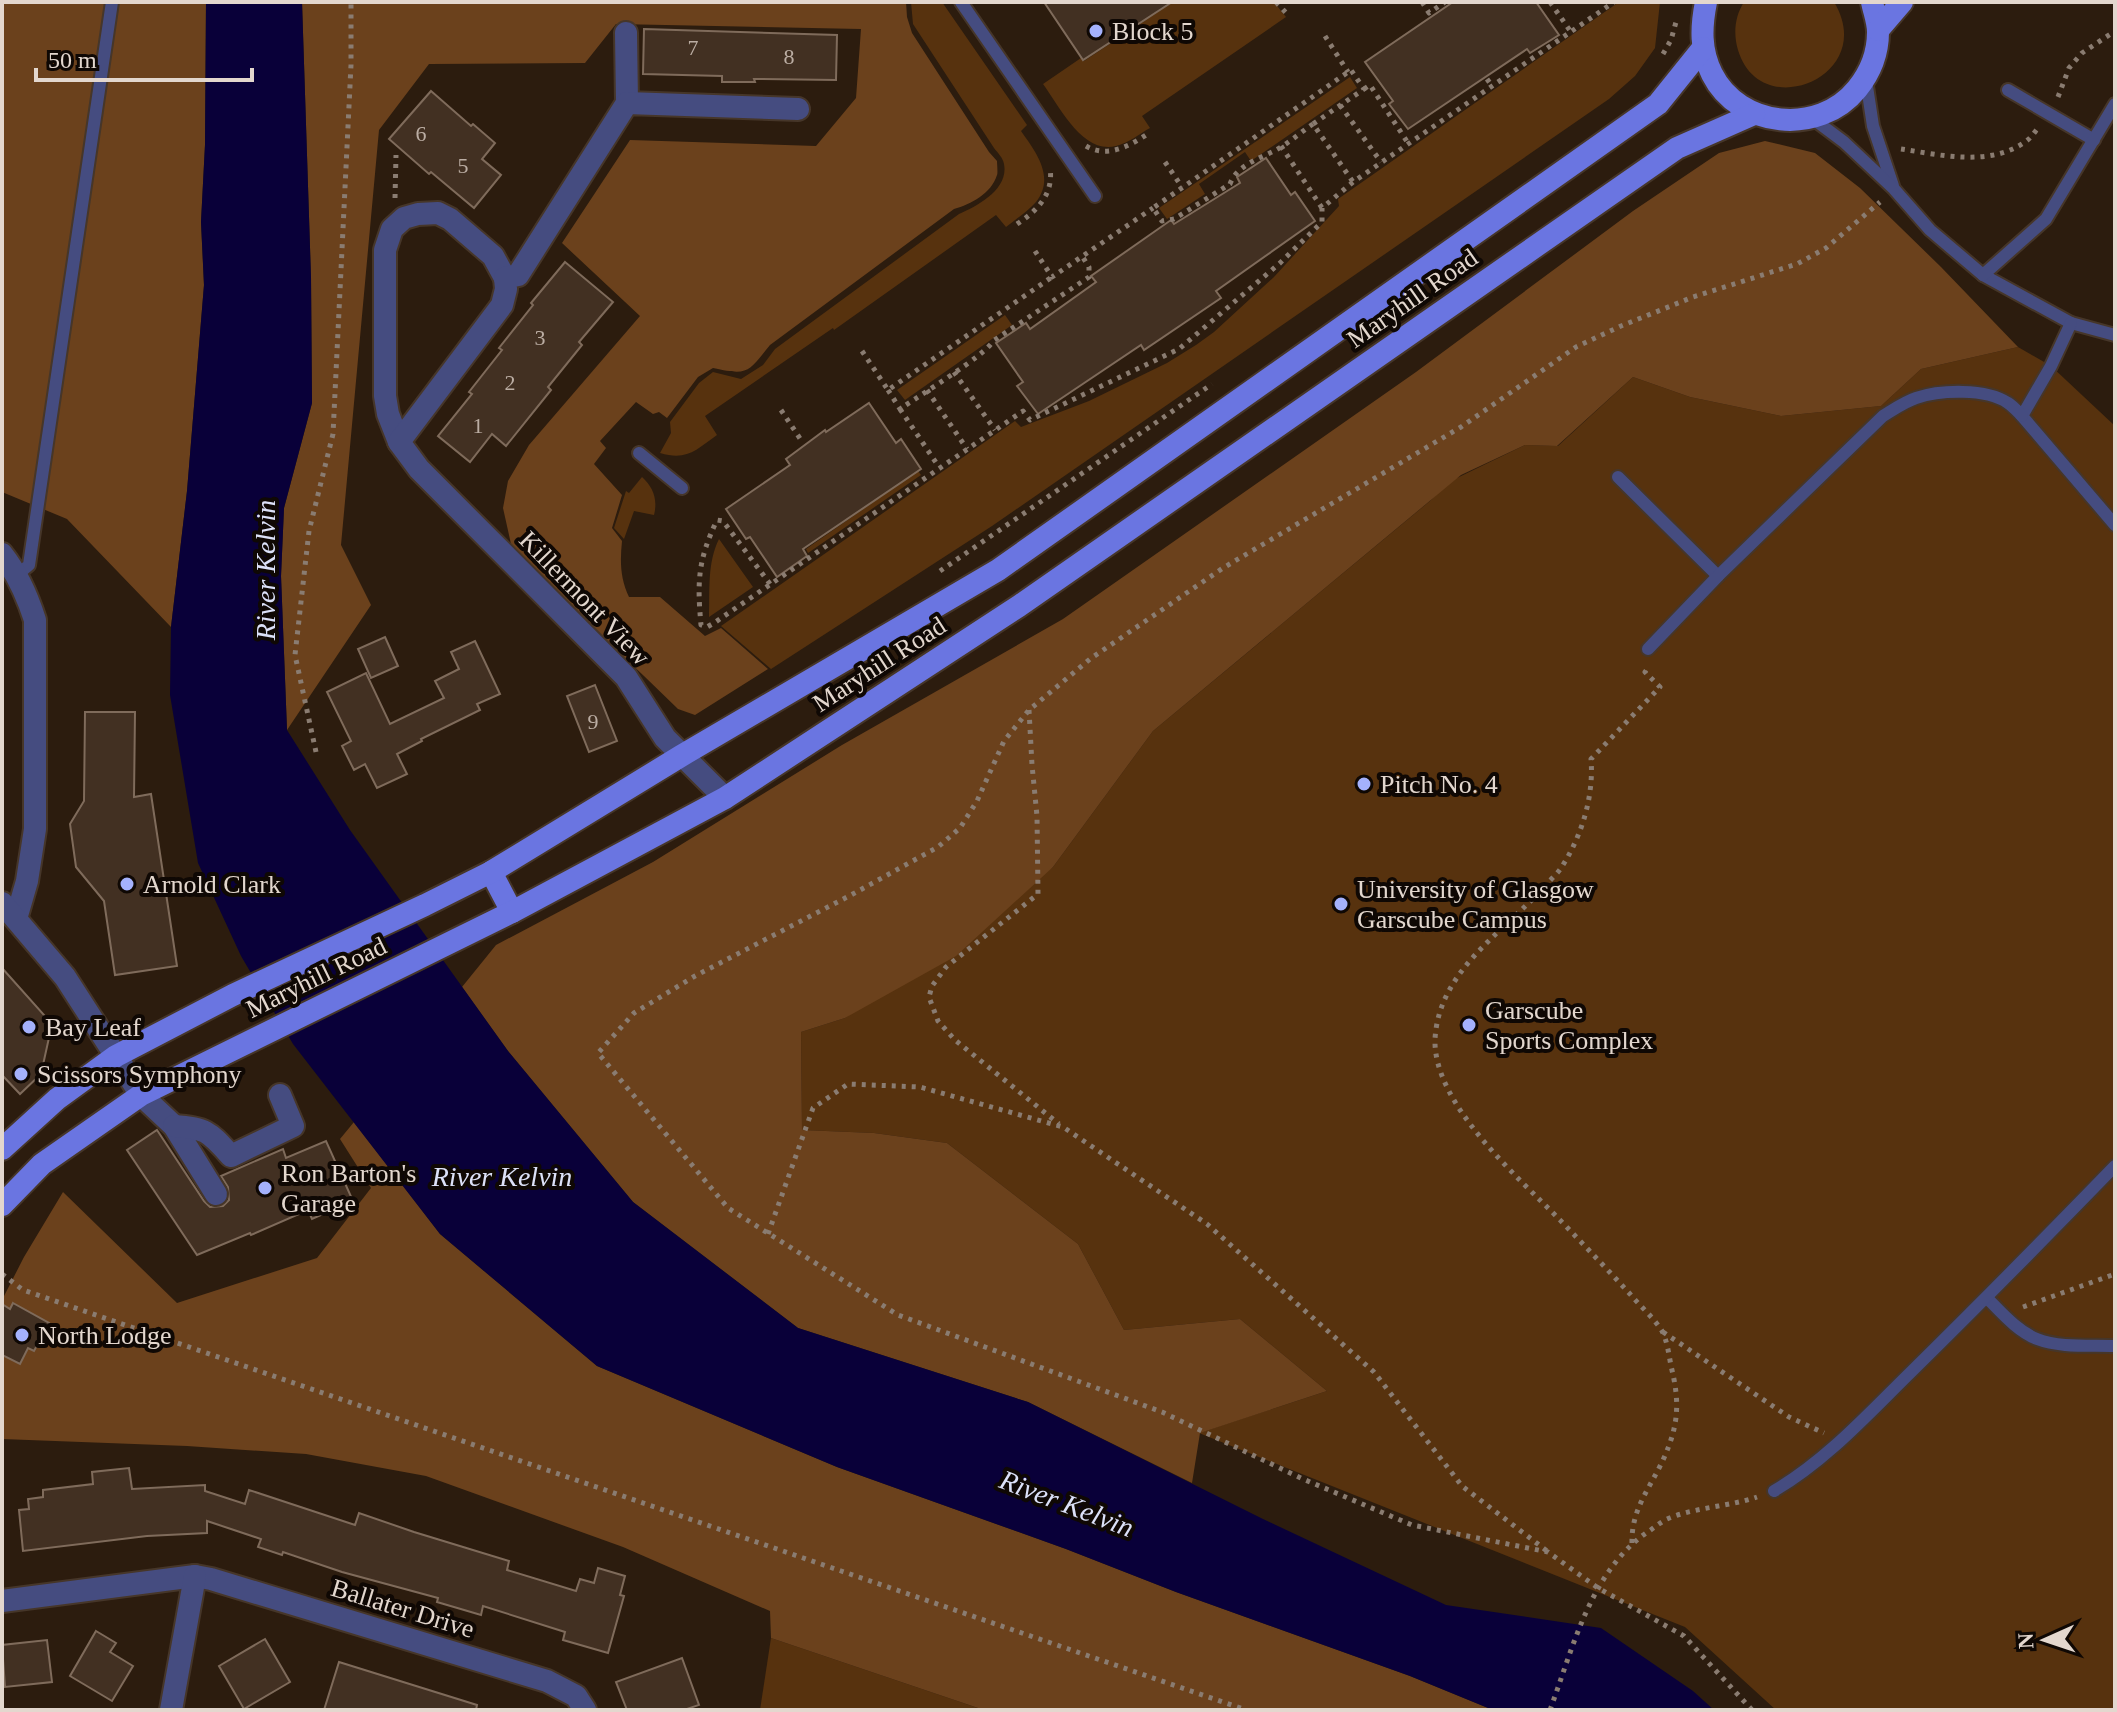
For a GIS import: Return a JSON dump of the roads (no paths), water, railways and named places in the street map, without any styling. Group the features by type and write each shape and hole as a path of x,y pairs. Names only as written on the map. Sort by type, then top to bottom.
{"main road":[{"path":"1706,2 1701,24 1703,48 1712,75 1730,98 1754,114 1793,121 1812,118 1834,109 1851,96 1865,78 1875,55 1878,30 1872,2"},
{"path":"1878,30 1902,2"},
{"name":"Maryhill Road","path":"2,1149 57,1099 116,1056 233,995 491,872 681,756 998,570 1658,104 1703,48"},
{"name":"Maryhill Road","path":"2,1205 42,1164 141,1095 512,912 725,798 1019,606 1677,148 1754,114"},
{"path":"491,872 512,912"}],"street":[{"path":"399,442 502,305 505,278 518,275 627,103 626,33"},
{"path":"627,103 798,109"},
{"name":"Killermont View","path":"505,278 493,256 450,219 438,213 404,218 392,229 385,250 385,396 399,442 419,469 626,677 665,738 725,798"},
{"path":"2,554 17,575 35,620 35,829 32,855 9,911 65,977 141,1095 174,1126 216,1194"},
{"path":"174,1126 209,1133 231,1156 293,1126 280,1095"},
{"path":"2,1601 195,1576 171,1710"},
{"name":"Ballater Drive","path":"195,1576 547,1681 576,1696 585,1710"}],"lane":[{"path":"17,575 29,565 112,2"},
{"path":"961,2 1095,196"},
{"path":"1865,78 1873,126 1894,189"},
{"path":"2008,90 2094,140"},
{"path":"1983,275 2046,219 2115,104"},
{"path":"1812,118 1844,142 1894,189 1930,230 1983,275 2071,323 2115,335"},
{"path":"2022,416 2071,323"},
{"path":"1648,649 1718,576 1883,416 1914,399 1938,393 1965,392 2008,403 2115,525"},
{"path":"639,453 682,488"},
{"path":"1618,477 1718,576"},
{"path":"1774,1491 1842,1440 1987,1298 2115,1166"},
{"path":"1987,1298 2020,1329 2037,1339 2115,1346"}],"water":[{"name":"River Kelvin","path":"206,2 302,2 312,403 284,508 281,576 287,730 350,830 508,1051 633,1202 798,1328 1028,1402 1263,1519 1446,1605 1601,1628 1693,1691 1714,1710 1493,1710 1410,1676 837,1467 597,1366 440,1234 293,1044 241,956 198,863 170,695 171,627 187,491 204,285 201,222"}],"place":[{"name":"Block 5","path":"1096,31"},
{"name":"Pitch No. 4","path":"1364,784"},
{"name":"Arnold Clark","path":"127,884"},
{"name":"University of Glasgow Garscube Campus","path":"1341,904"},
{"name":"Garscube Sports Complex","path":"1469,1025"},
{"name":"Bay Leaf","path":"29,1027"},
{"name":"Scissors Symphony","path":"21,1074"},
{"name":"Ron Barton's Garage","path":"265,1188"},
{"name":"North Lodge","path":"22,1335"}]}
